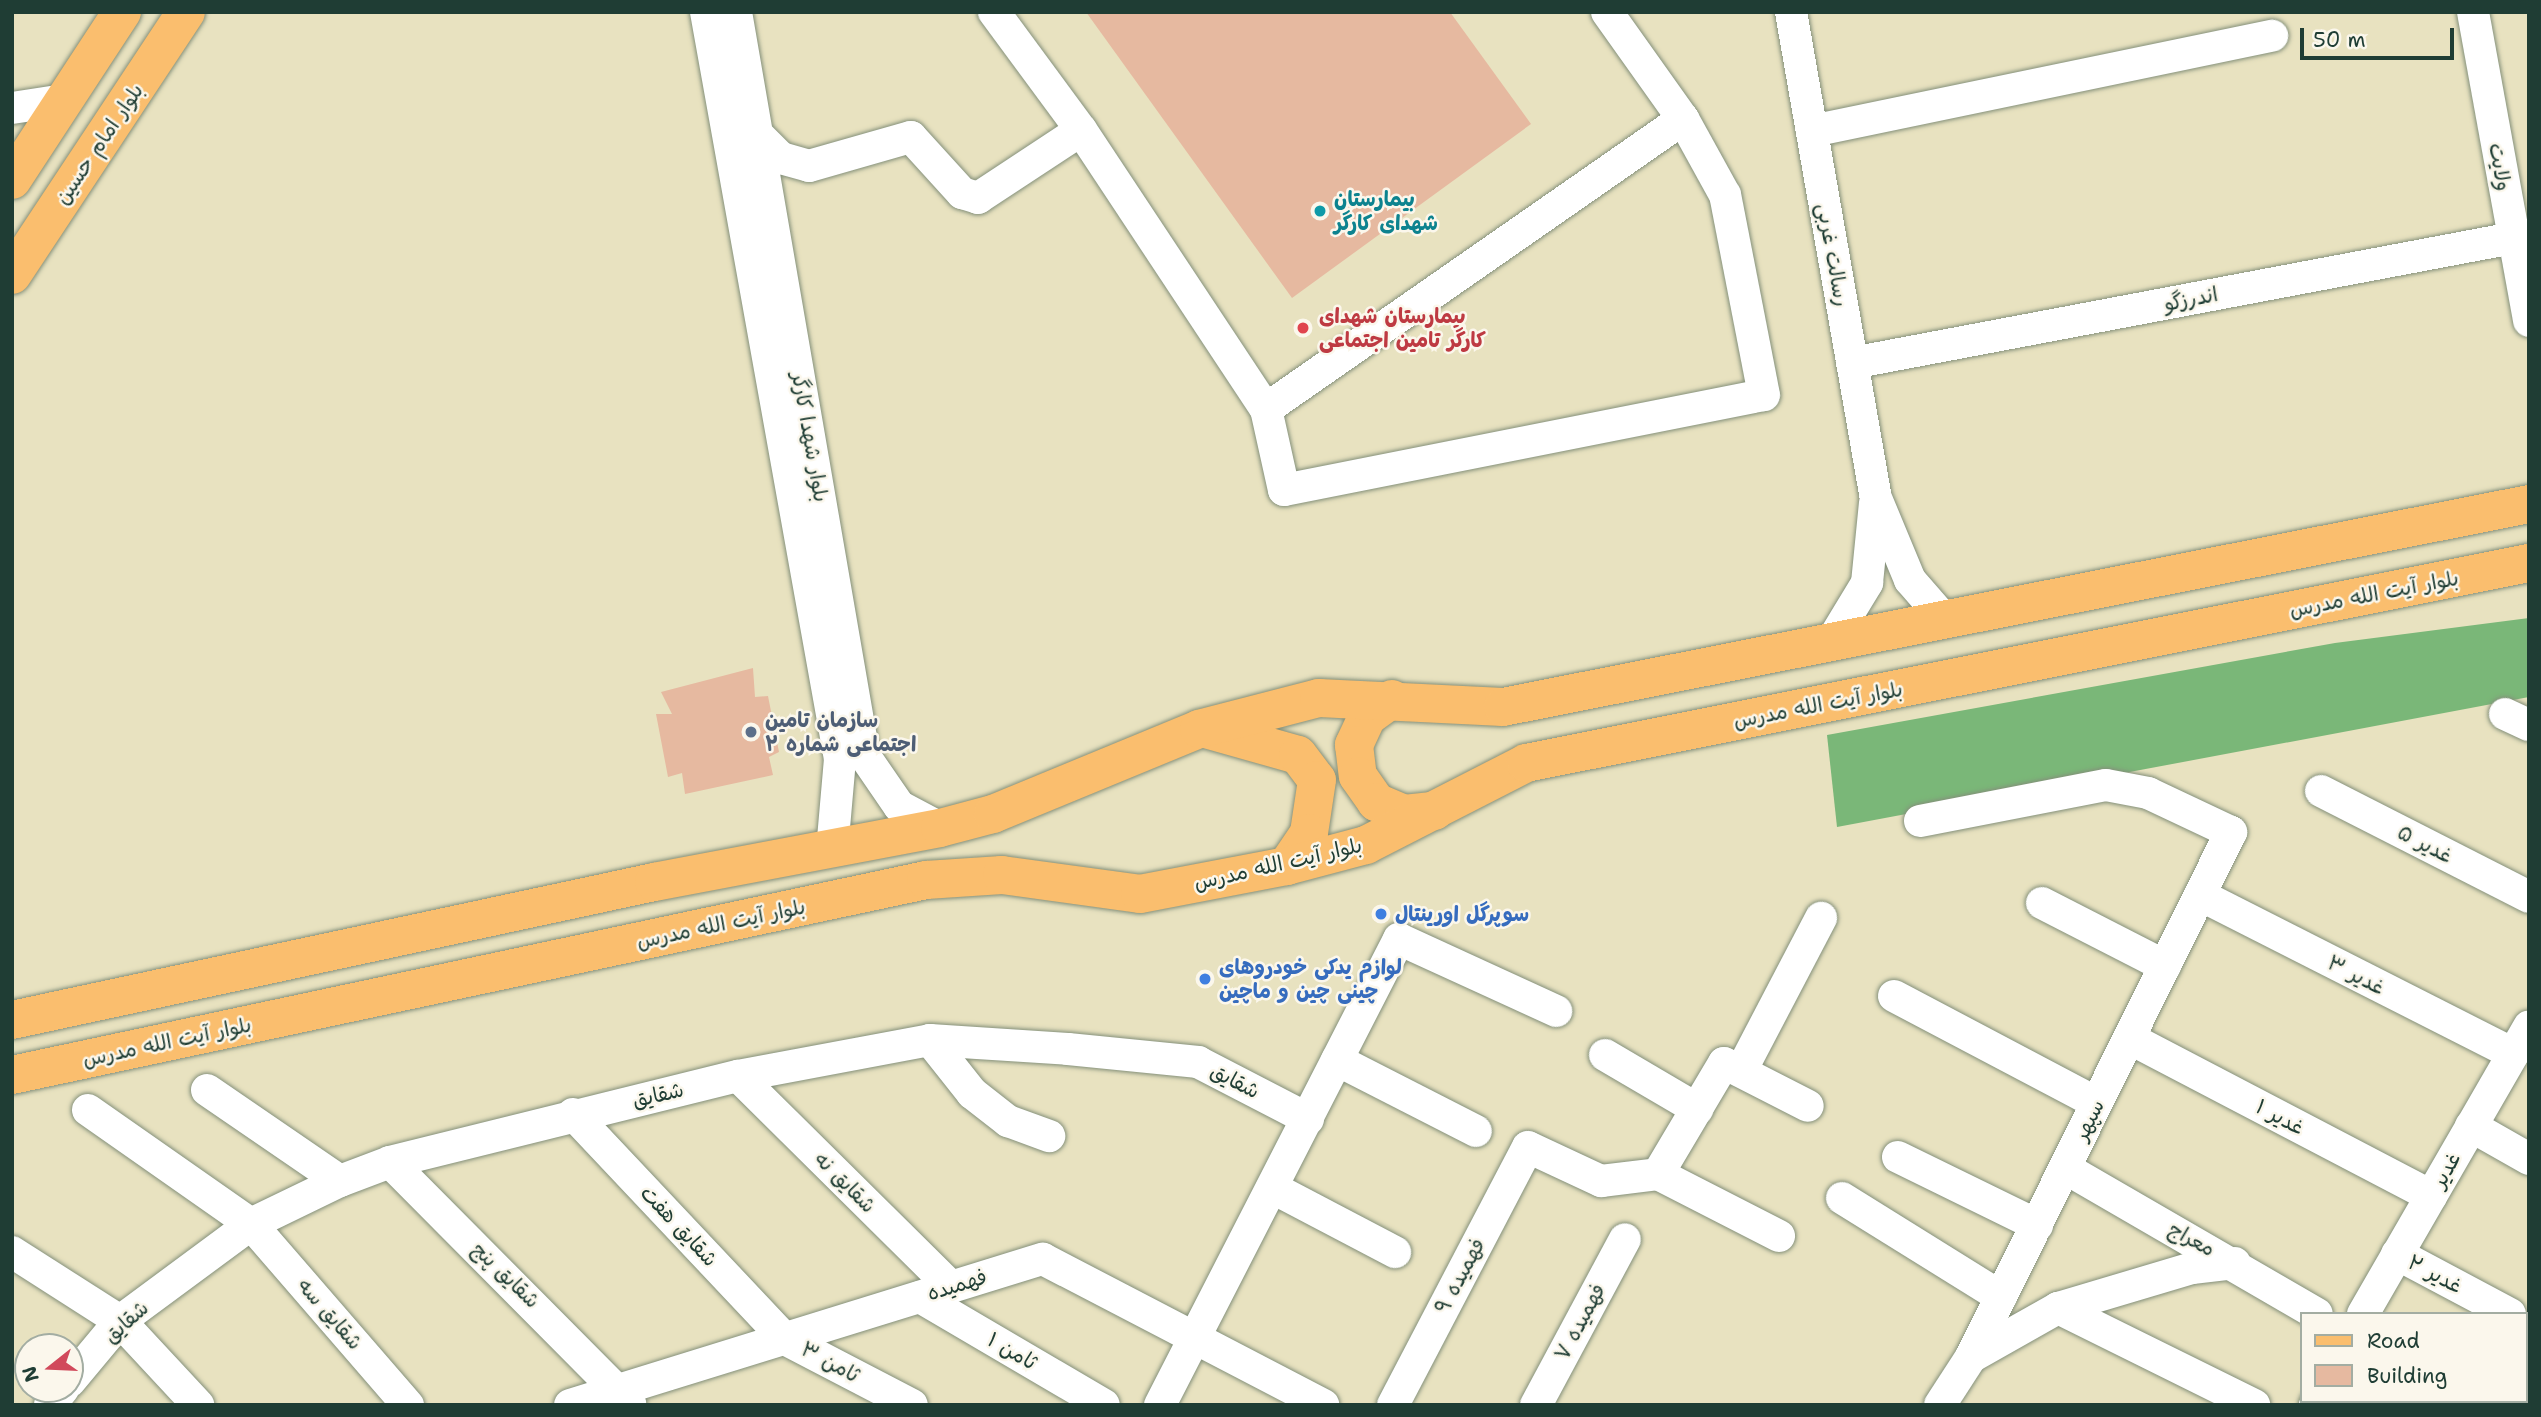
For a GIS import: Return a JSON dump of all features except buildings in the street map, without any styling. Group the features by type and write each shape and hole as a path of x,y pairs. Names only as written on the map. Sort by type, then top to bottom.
{"main road":[{"path":"12,180 122,12"},
{"name":"بلوار امام حسین","path":"12,275 186,12"},
{"path":"12,1020 940,828 993,814 1199,729 1319,698 1392,699 1503,707 1833,639 2529,504"},
{"name":"بلوار آیت الله مدرس","path":"12,1075 926,880 1002,874 1140,894 1287,866 1366,845 1526,763 2529,563"},
{"path":"1392,699 1367,717 1354,745 1358,776 1376,802 1404,814 1435,811"},
{"path":"1199,729 1298,755 1317,780 1309,833 1287,866"}],"street":[{"name":"بلوار شهدا کارگر","path":"706,12 839,759 832,850"},
{"name":"بلوار شهدا کارگر","path":"737,12 864,755 899,806 940,828"},
{"path":"994,12 1081,130 1266,409 1284,490 1765,396 1726,195 1684,118 1608,12"},
{"name":"رسالت غربی","path":"1791,12 1876,498 1910,580 1944,619"},
{"name":"ولایت","path":"2473,12 2521,236 2529,321"},
{"path":"1812,131 2272,36"},
{"path":"12,107 65,100"},
{"path":"1266,409 1684,118"},
{"path":"758,135 781,158 809,166 911,138 962,193 978,198 1081,130"},
{"name":"اندرزگو","path":"1852,363 2521,236"},
{"name":"رسالت غربی","path":"1833,639 1867,583 1876,498"},
{"name":"سپهر","path":"1920,821 2106,785 2148,793 2231,832 1971,1357 1940,1405"},
{"name":"غدیر ۵","path":"2321,792 2529,897"},
{"name":"غدیر ۳","path":"2200,895 2513,1054"},
{"path":"2042,903 2165,966"},
{"path":"1741,1071 1821,918"},
{"path":"1160,1405 1399,939 1556,1011"},
{"path":"1894,996 2097,1103"},
{"name":"غدیر","path":"2364,1312 2529,1026"},
{"name":"غدیر ۱","path":"2129,1038 2431,1196"},
{"path":"930,1040 972,1093 1008,1121 1049,1136"},
{"name":"شقایق","path":"84,1364 120,1321 251,1224 340,1181 390,1162 573,1114 738,1076 930,1040 1198,1062 1308,1119"},
{"path":"1605,1055 1697,1109"},
{"path":"1337,1060 1476,1131"},
{"path":"1779,1236 1658,1174 1724,1062 1808,1106"},
{"name":"شقایق نه","path":"738,1076 951,1287"},
{"path":"207,1090 340,1181"},
{"name":"شقایق سه","path":"88,1110 251,1224 408,1405"},
{"name":"شقایق هفت","path":"573,1114 785,1339"},
{"path":"2471,1126 2529,1159"},
{"name":"فهمیده ۹","path":"1393,1405 1528,1147 1601,1181 1658,1174"},
{"path":"1898,1157 2037,1225"},
{"name":"شقایق پنج","path":"390,1162 626,1397"},
{"name":"معراج","path":"2064,1168 2235,1264 2314,1312"},
{"path":"1273,1188 1395,1252"},
{"path":"1842,1198 2001,1297"},
{"name":"فهمیده ۷","path":"1536,1405 1625,1239"},
{"path":"12,1252 120,1321 198,1405"},
{"name":"غدیر ۲","path":"2397,1255 2506,1312"},
{"name":"فهمیده","path":"570,1405 626,1397 785,1339 1043,1259 1323,1405"},
{"path":"1971,1357 2059,1308 2192,1268 2235,1264"},
{"name":"ثامن ۱","path":"920,1297 1104,1405"},
{"path":"2059,1308 2254,1405"},
{"name":"ثامن ۳","path":"785,1339 912,1405"}],"green space":[{"path":"2529,618 2529,697 1837,827 1827,735 2335,643"}],"place":[{"name":"بیمارستان شهدای کارگر","path":"1320,211"},
{"name":"بیمارستان شهدای کارگر تامین اجتماعی","path":"1303,328"},
{"name":"سازمان تامین اجتماعی شماره ۲","path":"751,732"},
{"name":"سوپرگل اورینتال","path":"1381,914"},
{"name":"لوازم یدکی خودروهای چینی چین و ماچین","path":"1205,979"}]}
